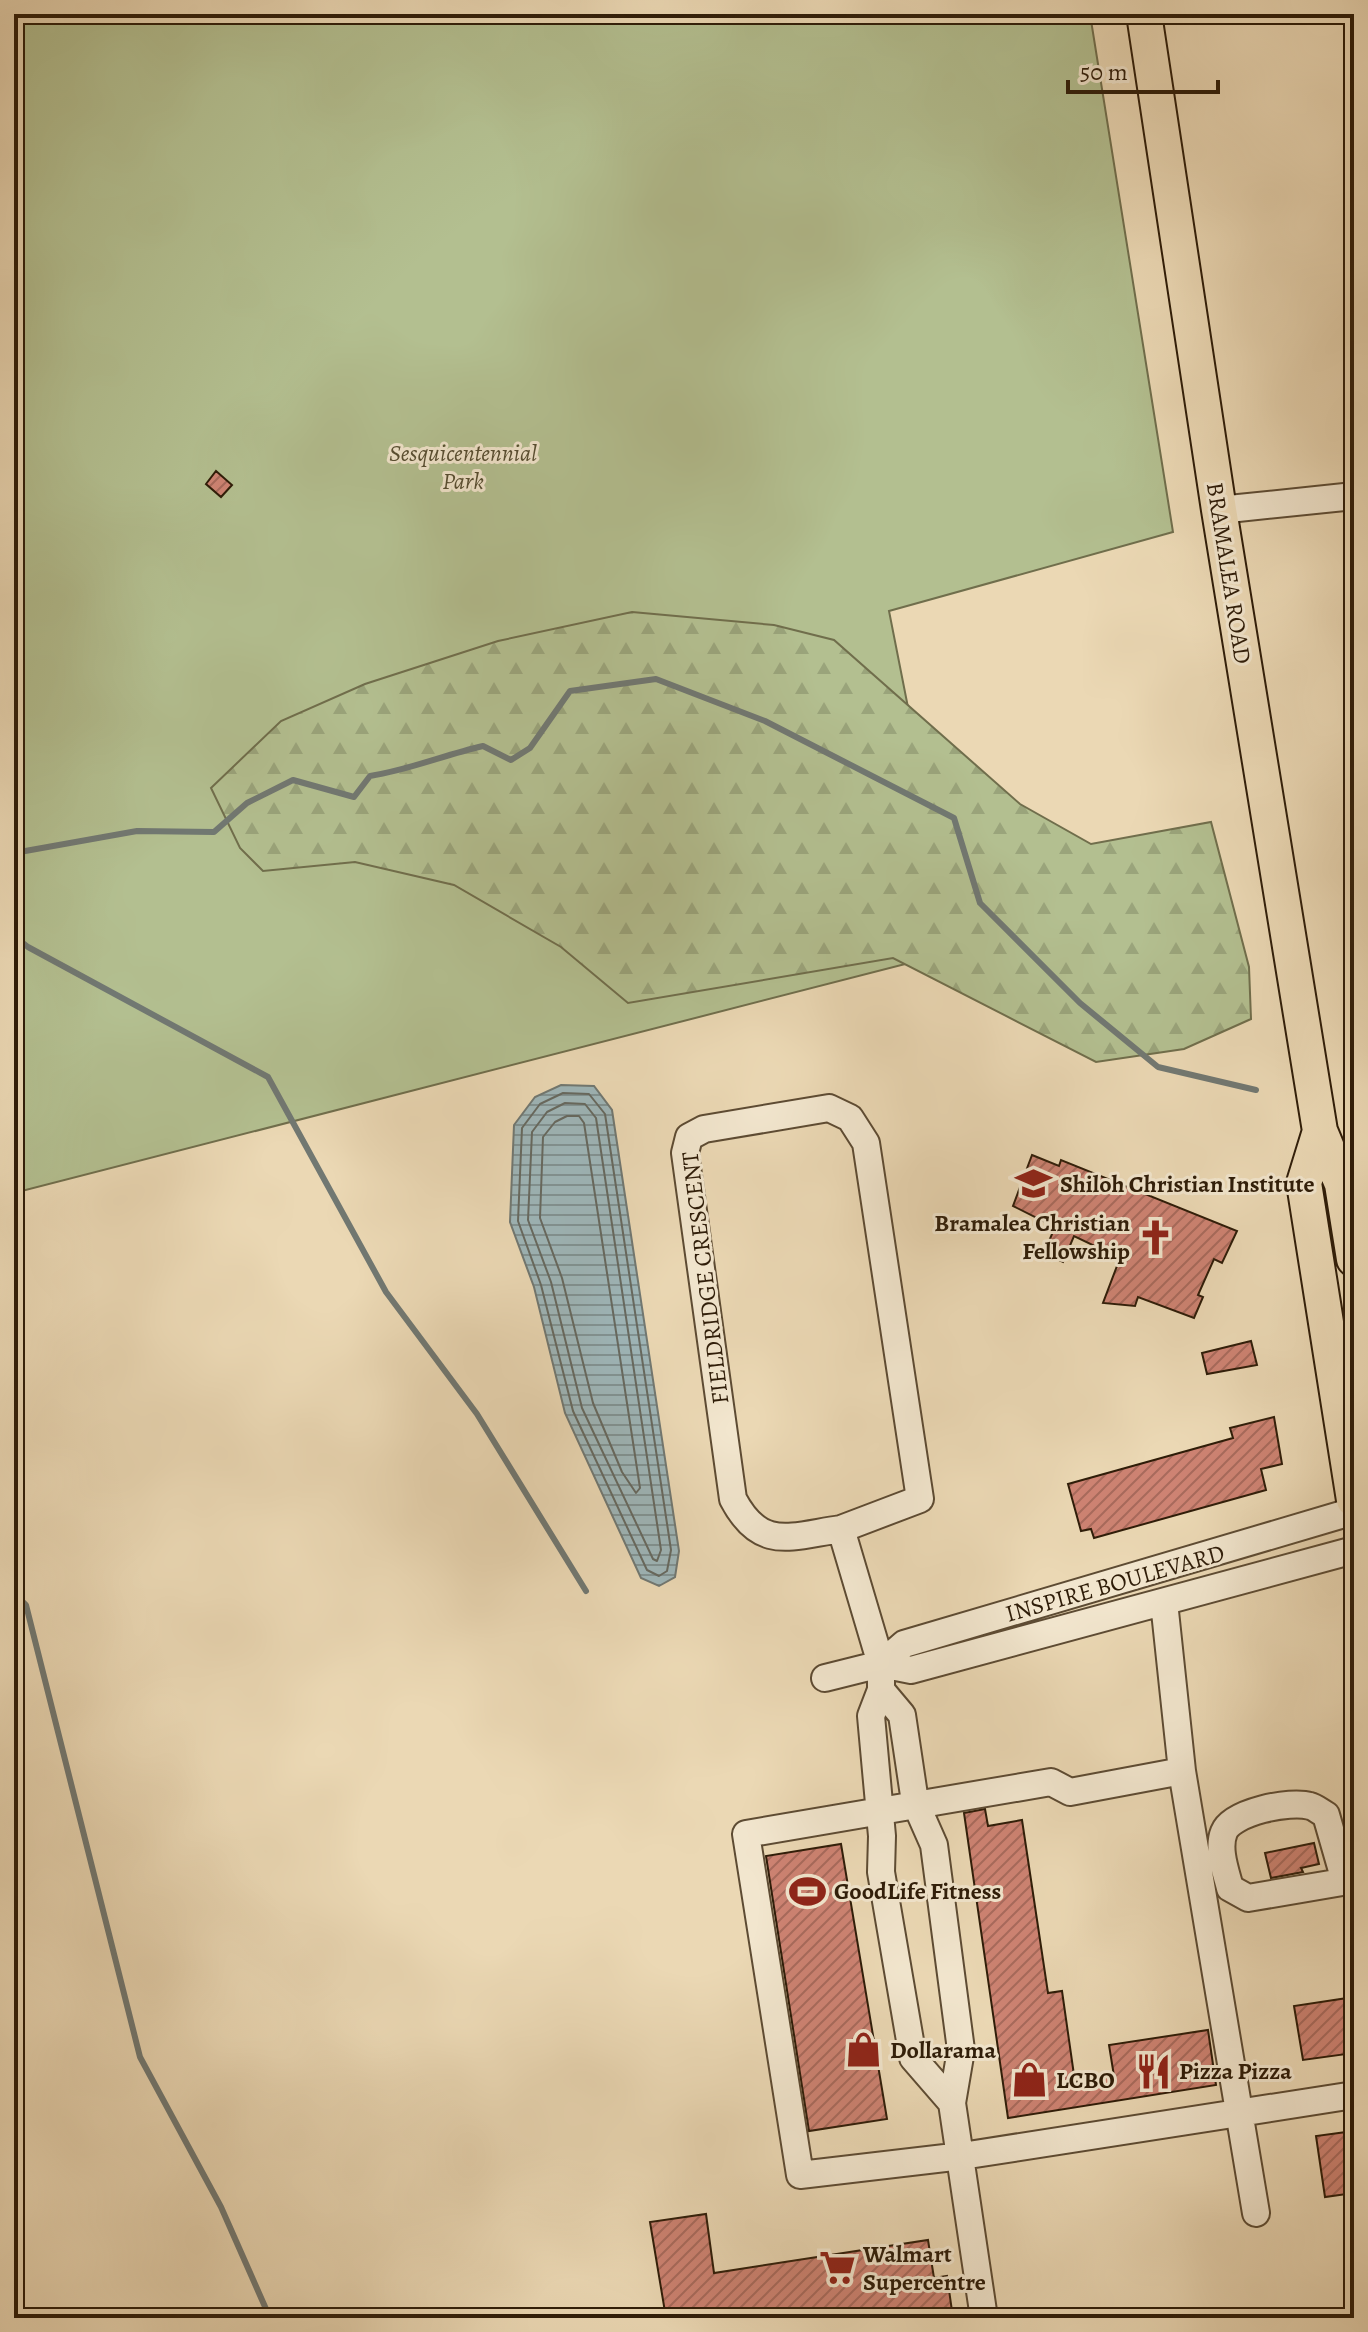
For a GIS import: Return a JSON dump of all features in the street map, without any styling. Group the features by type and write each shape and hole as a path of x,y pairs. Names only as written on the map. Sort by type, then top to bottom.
{"main road":[{"name":"BRAMALEA ROAD","path":"1144,14 1219,510 1320,1131 1342,1184 1354,1259"},
{"name":"BRAMALEA ROAD","path":"1320,1131 1304,1183 1354,1500"}],"street":[{"path":"1219,510 1354,496"},
{"name":"FIELDRIDGE CRESCENT","path":"829,1108 850,1118 866,1143 920,1499 841,1529 774,1538 746,1524 733,1499 685,1153 689,1137 704,1129 829,1108"},
{"name":"INSPIRE BOULEVARD","path":"881,1664 904,1644 1354,1511"},
{"path":"841,1529 881,1664 881,1690 871,1716 880,1809 881,1872 913,2058 952,2103"},
{"name":"INSPIRE BOULEVARD","path":"825,1678 881,1664 911,1670 1354,1550"},
{"path":"1164,1602 1182,1771 1256,2213"},
{"path":"881,1690 902,1715 915,1802 934,1845 961,2050 952,2103 984,2318"},
{"path":"1182,1771 1070,1792 1051,1782 915,1802 746,1834 800,2175 962,2156 1237,2110 1354,2095"},
{"path":"1289,1805 1310,1805 1326,1815 1349,1880 1248,1898 1230,1888 1221,1849 1224,1831 1240,1815 1289,1805"}],"green space":[{"name":"Sesquicentennial Park","path":"14,14 1090,14 1173,532 889,611 956,951 14,1193"},
{"path":"632,612 774,625 834,640 1020,804 1091,844 1211,822 1249,967 1251,1019 1184,1049 1096,1062 893,958 628,1003 561,947 454,885 355,862 263,871 240,848 211,788 281,721 365,684 498,641"}],"water":[{"path":"561,1085 594,1086 612,1110 679,1551 675,1577 659,1586 641,1578 565,1413 534,1287 510,1222 514,1125 535,1097"}],"building":[{"path":"216,471 232,485 221,497 206,484"},
{"name":"Bramalea Christian Fellowship","path":"1032,1155 1059,1166 1061,1160 1237,1231 1222,1263 1214,1259 1198,1295 1203,1297 1194,1318 1138,1297 1135,1306 1103,1303 1120,1258 1074,1236 1063,1262 1044,1253 1055,1227 1013,1206"},
{"path":"1251,1341 1257,1365 1207,1374 1202,1353"},
{"path":"1274,1417 1282,1464 1261,1469 1266,1490 1094,1538 1091,1529 1081,1531 1068,1484 1233,1438 1230,1428"},
{"path":"985,1809 988,1826 1022,1820 1048,1993 1062,1991 1075,2082 1114,2076 1109,2045 1208,2030 1216,2085 1008,2118 964,1813"},
{"path":"1314,1843 1319,1864 1301,1868 1303,1872 1271,1878 1265,1853"},
{"path":"841,1844 887,2119 809,2131 766,1856"},
{"path":"1354,1997 1354,2053 1303,2060 1294,2006"},
{"path":"1354,2131 1354,2193 1325,2197 1316,2136"},
{"name":"Walmart Supercentre","path":"706,2214 714,2273 928,2240 934,2278 947,2276 953,2318 666,2318 650,2222"}],"waterway":[{"path":"14,853 137,831 214,832 247,803 293,780 354,797 370,776 483,746 511,760 530,748 570,691 656,679 765,721 954,818 980,903 1080,1003 1158,1067 1256,1090"},
{"path":"14,936 28,947 268,1077 386,1292 477,1414 586,1591"},
{"path":"14,1593 26,1605 140,2057 221,2207 270,2318"}],"place":[{"name":"Shiloh Christian Institute","path":"1034,1184"},
{"name":"Bramalea Christian Fellowship","path":"1156,1237"},
{"name":"GoodLife Fitness","path":"808,1891"},
{"name":"Dollarama","path":"864,2050"},
{"name":"Pizza Pizza","path":"1153,2071"},
{"name":"LCBO","path":"1030,2080"},
{"name":"Walmart Supercentre","path":"837,2268"}]}
